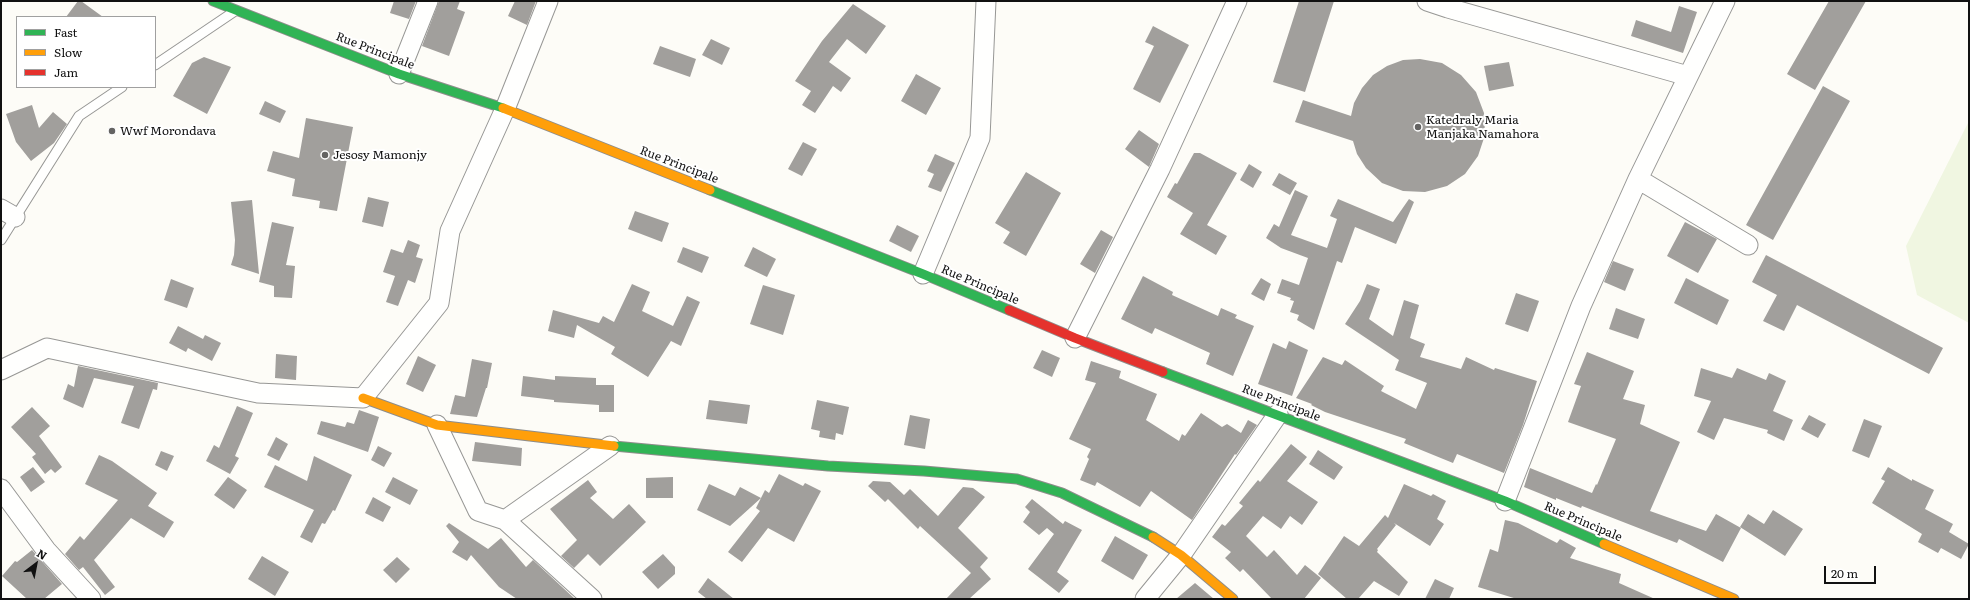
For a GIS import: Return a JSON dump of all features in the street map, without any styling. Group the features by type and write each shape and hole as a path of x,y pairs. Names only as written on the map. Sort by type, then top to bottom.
{"main road":[{"name":"Rue Principale","path":"213,1 399,74 505,109 923,274 1075,338 1505,501 1734,599"},
{"path":"363,398 437,425 610,446 828,466 924,471 1017,479 1062,493 1147,534 1181,555 1233,599"}],"street":[{"path":"399,74 428,1"},
{"path":"1,370 46,348 258,393 363,398 439,303 450,231 505,109 548,1"},
{"path":"923,274 980,138 986,1"},
{"path":"1075,338 1160,169 1237,1"},
{"path":"1427,1 1455,11 1688,76"},
{"path":"1505,501 1581,306 1638,179 1725,1"},
{"path":"1638,179 1748,245"},
{"path":"1145,599 1181,555 1278,414"},
{"path":"437,425 478,511 505,520 592,599"},
{"path":"505,520 610,446"},
{"path":"1,489 46,550 91,599"}],"lane":[{"path":"156,64 237,10"},
{"path":"1,240 8,213 78,116 120,88"}],"green space":[{"path":"1969,121 1969,323 1917,295 1906,246"}],"building":[{"path":"78,1 81,1 102,16 67,16"},
{"path":"394,1 416,1 409,19 390,13"},
{"path":"439,1 460,1 457,9 465,12 449,56 422,46"},
{"path":"515,1 536,1 527,25 508,16"},
{"path":"1299,1 1334,1 1305,92 1273,82"},
{"path":"1829,1 1866,1 1815,90 1787,74"},
{"path":"853,4 886,26 866,54 847,39 829,62 851,78 841,92 833,86 815,113 802,105 811,91 795,81 822,41"},
{"path":"1679,6 1697,12 1683,53 1631,36 1636,20 1671,32"},
{"path":"1153,26 1189,45 1160,103 1133,89 1154,46 1145,42"},
{"path":"711,39 730,48 722,65 702,55"},
{"path":"660,46 696,59 690,77 653,64"},
{"path":"204,57 231,67 207,114 173,96 192,63"},
{"name":"Katedraly Maria Manjaka Namahora","path":"1420,59 1442,63 1461,75 1476,92 1484,113 1485,135 1478,156 1465,174 1447,186 1425,192 1403,191 1382,183 1366,168 1357,154 1353,141 1295,122 1303,100 1351,116 1354,103 1362,88 1373,75 1387,66 1403,60"},
{"path":"1509,62 1514,86 1489,91 1484,66"},
{"path":"916,74 941,88 926,115 901,101"},
{"path":"1823,86 1850,101 1773,240 1746,225"},
{"path":"265,101 286,111 280,123 259,114"},
{"path":"32,105 39,128 53,112 67,124 54,143 31,161 16,142 6,114"},
{"path":"306,118 353,127 337,211 319,208 320,201 292,196 295,179 267,171 273,151 299,158"},
{"path":"1139,130 1159,144 1149,167 1125,149"},
{"path":"803,142 817,149 802,176 788,169"},
{"path":"1194,153 1200,153 1237,173 1207,225 1227,236 1216,255 1180,234 1193,213 1167,197 1175,183 1177,184"},
{"path":"935,154 955,163 941,192 928,187 934,174 927,171"},
{"path":"1249,164 1262,172 1253,188 1240,180"},
{"path":"1026,172 1061,193 1026,256 1003,243 1010,232 995,223"},
{"path":"1279,173 1297,183 1290,195 1272,185"},
{"path":"1295,190 1308,196 1291,235 1327,248 1337,219 1330,216 1338,199 1393,222 1409,199 1414,202 1396,244 1355,227 1342,263 1337,261 1314,330 1297,320 1299,315 1290,312 1294,301 1290,300 1291,298 1277,293 1282,279 1299,285 1308,258 1281,248 1266,238 1274,224 1279,227"},
{"path":"368,197 389,202 383,227 362,222"},
{"path":"252,200 259,274 231,265 234,255 235,240 231,202"},
{"path":"635,211 669,223 662,242 628,229"},
{"path":"272,222 294,227 286,265 295,266 292,298 274,297 274,286 259,282"},
{"path":"1685,222 1717,239 1698,273 1667,256"},
{"path":"897,225 919,236 911,252 889,241"},
{"path":"1101,230 1113,237 1095,273 1080,264"},
{"path":"408,240 420,245 416,257 423,259 415,283 408,280 398,306 386,302 395,276 383,272 391,249 403,253"},
{"path":"683,247 709,257 702,273 677,262"},
{"path":"753,247 776,259 767,277 744,266"},
{"path":"1766,255 1943,348 1929,374 1797,305 1784,331 1763,321 1777,295 1752,282"},
{"path":"1613,261 1634,269 1625,291 1604,282"},
{"path":"1143,276 1173,292 1172,295 1218,316 1221,308 1237,315 1235,318 1254,326 1233,376 1206,364 1210,353 1155,328 1152,334 1121,319"},
{"path":"1261,278 1271,284 1264,301 1251,294"},
{"path":"1686,278 1729,300 1717,325 1674,303"},
{"path":"171,279 194,288 187,308 164,300"},
{"path":"632,284 650,292 642,311 673,326 687,296 700,302 681,346 671,341 648,377 611,354 615,347 577,325 574,338 548,331 553,310 599,323 603,316 614,322"},
{"path":"1367,284 1380,289 1369,319 1393,336 1404,300 1419,305 1410,338 1425,344 1420,357 1461,369 1466,357 1494,370 1495,368 1537,381 1523,425 1504,473 1457,454 1453,463 1404,443 1406,439 1325,412 1311,405 1312,404 1296,398 1323,357 1342,365 1345,360 1384,386 1381,391 1416,409 1427,383 1395,370 1399,360 1345,324 1360,301"},
{"path":"763,285 795,295 783,335 750,324"},
{"path":"1516,293 1539,301 1528,332 1505,324"},
{"path":"1616,308 1645,319 1638,339 1609,329"},
{"path":"178,326 203,339 205,335 221,343 212,361 188,348 186,352 169,343"},
{"path":"1289,341 1308,350 1292,396 1258,384 1273,343 1286,349"},
{"path":"1042,350 1060,358 1052,377 1033,368"},
{"path":"1587,352 1634,371 1623,399 1645,405 1640,424 1680,442 1650,511 1706,531 1716,514 1741,528 1723,562 1679,539 1677,543 1582,506 1581,508 1556,498 1556,500 1524,487 1530,468 1592,493 1596,484 1597,485 1616,439 1568,422 1581,386 1574,384"},
{"path":"276,354 297,356 296,380 275,378"},
{"path":"418,356 436,365 423,392 406,384"},
{"path":"472,359 492,363 487,388 477,417 450,414 455,395 465,397"},
{"path":"1091,361 1121,371 1119,378 1157,394 1146,420 1179,441 1182,434 1185,436 1201,413 1222,427 1227,424 1241,433 1248,420 1257,425 1236,455 1235,454 1192,520 1151,491 1140,507 1097,482 1095,486 1080,480 1089,459 1087,457 1091,449 1069,439 1096,383 1085,380"},
{"path":"78,366 158,383 157,390 153,389 139,429 121,423 134,386 94,378 83,408 63,399 68,384 74,387"},
{"path":"1701,368 1732,378 1737,368 1766,380 1769,373 1786,381 1773,411 1793,420 1784,441 1767,433 1768,430 1724,418 1714,440 1697,432 1711,401 1694,396"},
{"path":"523,376 555,380 555,376 596,378 596,385 614,385 614,412 599,412 599,405 554,402 554,400 521,396"},
{"path":"709,400 750,405 747,424 706,419"},
{"path":"817,400 849,407 843,435 836,433 835,440 819,437 820,431 811,429"},
{"path":"237,406 253,413 235,456 239,458 230,474 206,461 214,445 219,448"},
{"path":"32,407 50,426 39,436 62,467 55,473 51,469 45,474 32,457 36,454 11,427"},
{"path":"359,410 379,417 368,452 317,434 321,421 345,427 347,422 354,424"},
{"path":"910,415 930,419 925,449 904,445"},
{"path":"1809,415 1826,424 1818,438 1801,429"},
{"path":"1864,419 1882,426 1869,458 1852,451"},
{"path":"276,437 288,444 279,461 267,455"},
{"path":"475,442 522,448 521,466 472,461"},
{"path":"1291,444 1307,457 1287,481 1318,502 1302,525 1290,516 1281,529 1263,516 1246,536 1267,557 1274,550 1297,575 1305,565 1321,578 1304,599 1272,599 1243,569 1240,572 1225,558 1231,552 1212,537 1222,524 1225,526 1243,506 1239,503 1258,480 1260,482"},
{"path":"378,446 392,453 384,467 371,460"},
{"path":"1318,450 1343,467 1334,480 1309,464"},
{"path":"161,451 174,456 167,471 155,465"},
{"path":"99,455 112,461 157,493 148,506 174,522 164,538 131,518 94,560 115,587 105,595 83,567 79,570 65,554 80,536 84,540 118,500 85,484"},
{"path":"314,456 352,475 335,511 333,510 325,524 322,523 312,543 300,537 314,510 264,487 275,465 307,481"},
{"path":"33,467 45,482 31,492 20,477"},
{"path":"1888,467 1912,481 1912,479 1934,490 1925,509 1953,524 1949,532 1969,544 1961,559 1941,548 1938,553 1918,542 1922,534 1872,503 1885,481 1881,479"},
{"path":"779,474 803,486 805,483 821,491 794,542 768,528 742,562 728,552 760,511 756,508 765,490 769,493"},
{"path":"228,477 247,490 234,509 214,495"},
{"path":"393,477 418,490 410,505 385,492"},
{"path":"673,477 673,498 646,498 646,478"},
{"path":"588,480 597,492 590,498 613,519 629,504 646,522 600,566 588,554 574,568 561,556 577,540 550,509"},
{"path":"873,481 890,482 904,495 910,489 938,516 963,487 973,488 985,497 958,528 988,558 980,567 991,579 969,599 946,599 971,573 920,526 918,529 888,499 885,502 868,486"},
{"path":"709,484 735,496 740,487 761,498 730,526 697,510"},
{"path":"1404,484 1431,496 1433,494 1446,501 1437,519 1444,524 1430,546 1394,523 1396,525 1377,549 1377,552 1408,582 1399,596 1374,581 1358,599 1347,599 1318,574 1344,536 1359,546 1385,515 1388,518"},
{"path":"373,497 391,507 383,522 365,513"},
{"path":"1032,499 1063,524 1065,521 1082,530 1057,572 1069,581 1059,593 1028,569 1054,534 1047,528 1039,535 1023,522 1030,512 1025,507"},
{"path":"1773,510 1803,529 1785,556 1740,527 1748,514 1764,524"},
{"path":"1505,520 1518,523 1557,543 1560,539 1576,548 1570,558 1621,574 1619,583 1655,599 1517,599 1478,587 1490,549 1498,552"},
{"path":"449,523 488,549 501,538 526,567 533,560 575,599 517,599 499,587 471,555 467,561 452,552 459,542 446,526"},
{"path":"1115,536 1148,555 1133,580 1101,561"},
{"path":"32,550 62,584 44,599 27,599 2,576 15,561 17,562"},
{"path":"663,554 675,567 675,574 658,589 642,572"},
{"path":"262,556 289,572 275,596 248,579"},
{"path":"397,557 410,569 396,583 383,570"},
{"path":"708,578 734,599 707,599 698,592"},
{"path":"1435,579 1454,588 1449,599 1425,599"},
{"path":"1195,583 1214,599 1176,599"}],"traffic: fast":[{"path":"213,1 399,74 503,108"},
{"path":"710,190 923,274 1009,310"},
{"path":"1163,372 1505,501 1604,544"},
{"path":"614,446 828,466 924,471 1017,479 1062,493 1153,537"}],"traffic: slow":[{"path":"503,108 710,190"},
{"path":"363,398 437,425 614,446"},
{"path":"1153,537 1181,555 1233,599"},
{"path":"1604,544 1734,599"}],"traffic: jam":[{"path":"1009,310 1075,338 1163,372"}],"place":[{"name":"Katedraly Maria Manjaka Namahora","path":"1418,127"},
{"name":"Wwf Morondava","path":"112,131"},
{"name":"Jesosy Mamonjy","path":"325,155"}]}
